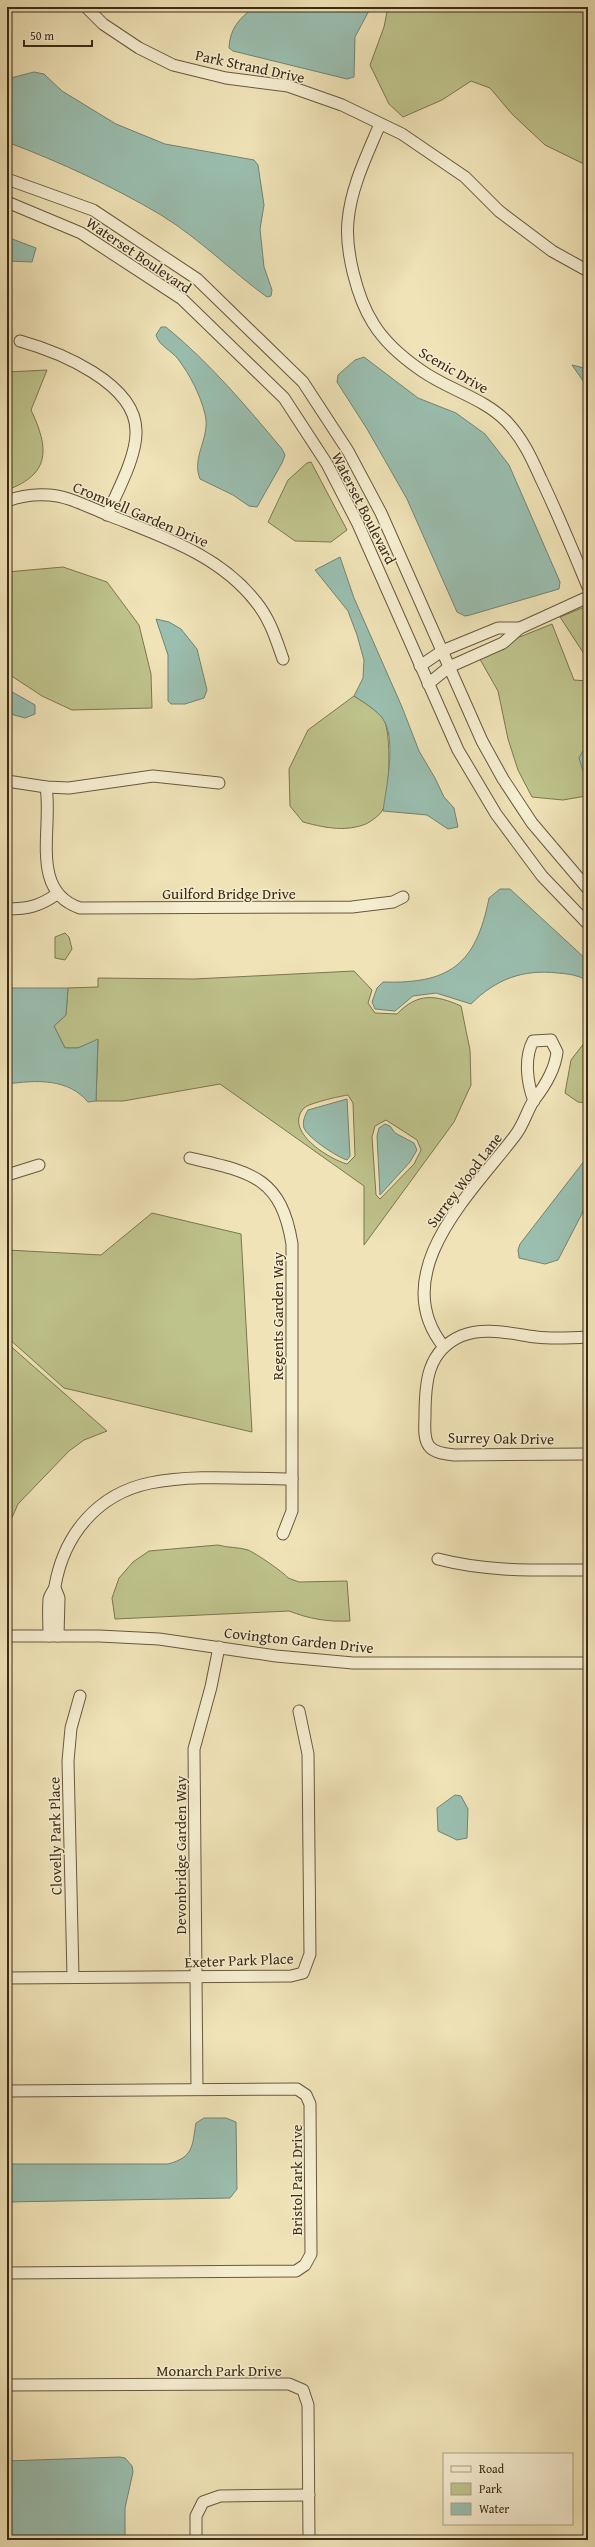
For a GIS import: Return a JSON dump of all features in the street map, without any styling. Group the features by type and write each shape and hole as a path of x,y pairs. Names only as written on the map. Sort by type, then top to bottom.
{"street":[{"name":"Park Strand Drive","path":"86,7 109,28 139,48 173,65 226,78 288,86 342,105 380,124 439,158 465,177 499,211 552,251 588,271"},
{"name":"Scenic Drive","path":"380,124 355,188 348,221 349,250 359,291 372,322 399,355 424,373 482,403 511,427 524,444 538,473 588,587"},
{"name":"Waterset Boulevard","path":"7,179 93,210 197,279 303,382 348,451 381,513 482,741 503,779 532,823 588,889"},
{"name":"Waterset Boulevard","path":"7,202 81,233 182,299 284,398 327,464 358,524 458,750 496,814 542,876 588,924"},
{"path":"20,342 68,357 109,385 130,406 135,417 135,445 107,515"},
{"name":"Cromwell Garden Drive","path":"7,501 17,497 49,495 62,497 193,550 224,570 256,601 274,631 282,659"},
{"path":"428,684 449,667 503,643 520,628 588,597"},
{"path":"420,666 442,651 498,628 520,628"},
{"path":"7,781 46,787 69,788 153,776 220,783"},
{"path":"7,909 30,909 40,906 57,894 48,871 48,800 46,787"},
{"name":"Guilford Bridge Drive","path":"57,894 76,906 101,908 352,907 393,902 403,897"},
{"name":"Surrey Wood Lane","path":"444,1347 434,1334 426,1311 424,1282 430,1256 443,1230 524,1125 534,1100 542,1093 556,1058 555,1045 547,1039 533,1041 528,1050 529,1088 534,1100"},
{"name":"Regents Garden Way","path":"190,1158 240,1170 270,1188 288,1218 292,1244 292,1511 283,1534"},
{"path":"7,1175 39,1165"},
{"name":"Surrey Oak Drive","path":"588,1337 538,1337 482,1331 460,1336 444,1347 430,1366 425,1389 426,1437 428,1445 434,1450 454,1455 588,1454"},
{"path":"53,1636 59,1598 55,1588 60,1562 75,1532 96,1508 121,1494 148,1484 174,1480 292,1479"},
{"path":"438,1559 464,1566 498,1570 588,1570"},
{"name":"Covington Garden Drive","path":"7,1636 159,1639 304,1659 374,1664 588,1663"},
{"name":"Devonbridge Garden Way","path":"197,2089 194,1749 211,1687 219,1647"},
{"name":"Clovelly Park Place","path":"73,1976 68,1761 71,1728 80,1696"},
{"name":"Exeter Park Place","path":"7,1978 73,1976 291,1976 303,1973 310,1954 308,1754 299,1711"},
{"name":"Bristol Park Drive","path":"7,2091 297,2089 306,2095 310,2104 311,2254 305,2265 296,2271 7,2273"},
{"name":"Monarch Park Drive","path":"7,2386 289,2384 303,2390 308,2405 309,2540"},
{"path":"196,2540 196,2516 203,2502 220,2496 309,2495"}],"green space":[{"path":"388,7 588,7 588,166 545,145 512,114 490,88 471,81 442,100 403,117 389,104 370,65 384,27"},
{"path":"47,370 31,410 41,436 43,448 39,468 32,476 21,484 7,490 7,372"},
{"path":"311,462 347,530 331,542 295,541 268,522 288,480 307,463"},
{"path":"63,567 107,582 139,625 151,674 152,708 72,710 42,696 7,673 7,572"},
{"path":"587,606 588,607 588,660 560,617"},
{"path":"552,624 574,680 588,681 588,799 586,796 563,800 532,797 518,770 508,739 498,691 477,654"},
{"path":"354,696 380,715 386,725 389,764 385,804 381,813 376,817 368,823 355,827 325,827 303,822 290,806 289,769 308,730"},
{"path":"65,933 69,937 72,949 65,960 55,958 55,937"},
{"path":"354,971 372,990 368,1003 375,1013 397,1014 412,1002 428,998 452,1002 461,1006 470,1050 471,1085 454,1122 364,1245 364,1186 220,1084 123,1101 96,1101 98,1040 78,1048 65,1048 54,1026 66,1015 68,988 98,987 98,978 194,979","holes":["348,1095 353,1103 355,1156 347,1164 330,1156 311,1143 299,1126 299,1117 304,1108 307,1106","386,1120 417,1140 421,1150 414,1164 380,1199 376,1195 372,1137 375,1126"]},
{"path":"588,1038 588,1103 578,1102 565,1093 571,1060"},
{"path":"152,1213 241,1234 252,1432 64,1388 7,1337 7,1250 101,1255"},
{"path":"7,1343 107,1431 84,1440 69,1451 18,1504 7,1529"},
{"path":"218,1545 248,1550 270,1563 288,1578 299,1582 347,1581 350,1621 319,1619 289,1611 115,1619 112,1598 119,1578 133,1562 149,1551"}],"water":[{"path":"254,7 371,7 355,37 354,77 347,79 233,51 229,48 233,29 236,24"},
{"path":"34,72 44,74 62,91 116,124 165,144 254,160 258,165 264,205 260,229 264,267 272,290 271,296 267,297 189,234 161,215 86,175 7,142 7,79"},
{"path":"7,237 36,248 32,262 7,261"},
{"path":"161,327 166,327 213,370 282,449 285,455 282,463 257,507 249,506 233,495 200,479 198,463 204,439 206,423 205,414 194,385 187,372 178,359 162,345 158,339 156,335"},
{"path":"364,357 418,398 456,413 485,434 509,465 560,582 559,589 470,615 465,616 457,612 407,499 367,429 337,382 338,375 355,360"},
{"path":"572,365 588,369 588,388"},
{"path":"340,557 354,598 402,707 419,751 444,797 454,808 458,827 448,829 427,815 383,811 390,751 387,728 383,719 377,712 354,696 363,678 364,660 357,635 348,611 315,570"},
{"path":"156,619 169,622 181,629 197,649 207,690 204,698 185,704 171,704 168,701 168,655"},
{"path":"7,689 35,705 35,714 25,718 7,713"},
{"path":"588,746 588,774 583,771 579,758 585,747"},
{"path":"500,889 510,889 588,961 588,981 570,974 545,972 522,974 500,982 480,995 471,1004 436,993 413,996 395,1011 375,1009 372,1002 377,988 383,982 406,982 426,979 442,974 456,966 467,955 476,940 489,898"},
{"path":"7,988 68,988 66,1015 54,1026 65,1048 78,1048 98,1039 96,1101 88,1102 71,1088 51,1082 7,1084"},
{"path":"347,1099 350,1156 347,1160 330,1151 311,1137 304,1128 303,1123 308,1110"},
{"path":"385,1124 390,1126 395,1133 414,1143 417,1150 410,1162 380,1195 377,1136 379,1128"},
{"path":"588,1156 588,1202 558,1260 545,1264 519,1258 518,1250 520,1244"},
{"path":"455,1795 461,1796 468,1809 467,1838 457,1840 438,1831 437,1808"},
{"path":"204,2118 226,2118 236,2122 237,2189 230,2198 7,2202 7,2164 168,2164 183,2158 187,2154 192,2144 196,2123"},
{"path":"125,2458 132,2466 133,2472 125,2508 125,2540 28,2540 7,2535 7,2461"}]}
